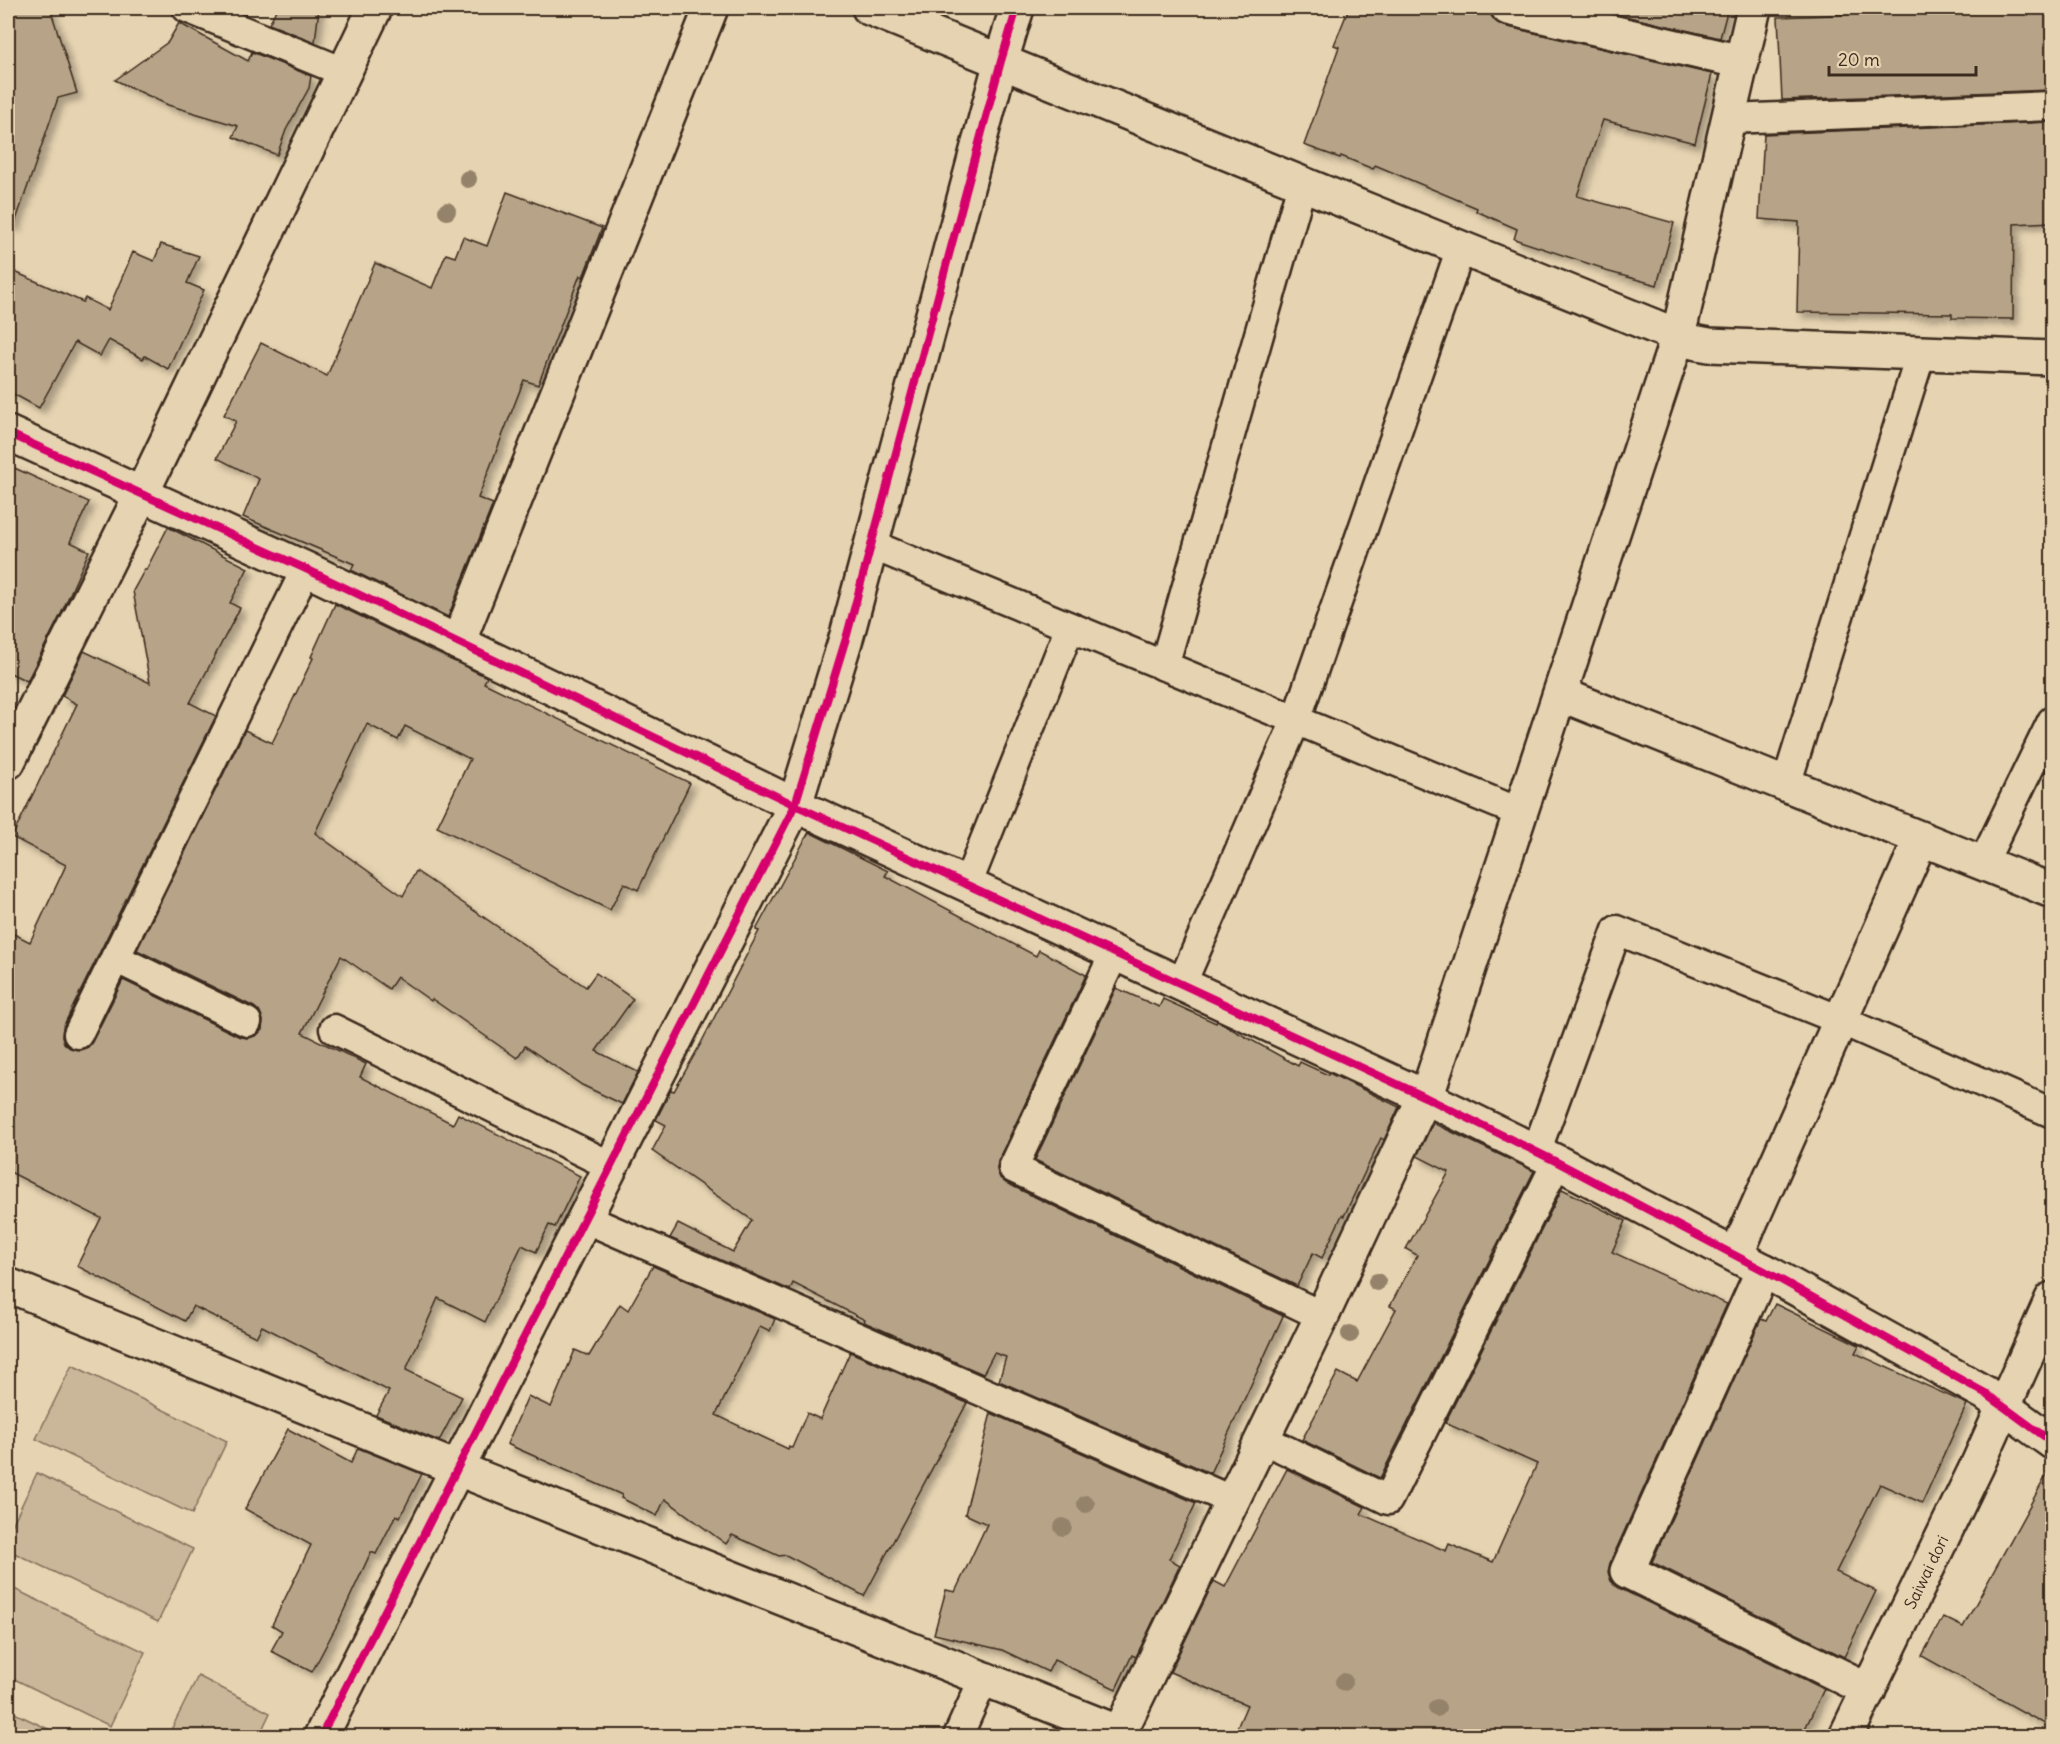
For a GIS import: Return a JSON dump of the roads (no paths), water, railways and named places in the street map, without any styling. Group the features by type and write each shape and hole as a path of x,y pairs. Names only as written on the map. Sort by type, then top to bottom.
{"street":[{"path":"8,762 142,493 375,8"},
{"path":"458,643 711,8"},
{"path":"869,8 1678,336 1709,345 2052,358"},
{"path":"321,1737 795,805 848,635 1017,8"},
{"path":"1508,8 1575,15 1742,62"},
{"path":"8,1285 456,1468 1122,1735 1231,1500 1322,1316 1431,1083 1678,336 1754,8"},
{"path":"8,433 306,569 795,805 1425,1096 1749,1262 1985,1393 2052,1442"},
{"path":"1560,694 2052,891"},
{"path":"1869,1690 1627,1571 1749,1262 1840,1020 1921,839"},
{"name":"Saiwai dori","path":"1846,1737 2004,1407 2052,1299"}],"lane":[{"path":"188,8 344,72"},
{"path":"1729,119 2052,106"},
{"path":"1164,666 1302,184"},
{"path":"1182,983 1296,720 1461,248"},
{"path":"1786,784 1922,353"},
{"path":"872,545 1521,813"},
{"path":"78,1034 306,569"},
{"path":"968,885 1070,627"},
{"path":"1983,864 2052,721"},
{"path":"1261,1438 1388,1500 1547,1157 1617,930 1840,1020 2052,1113"},
{"path":"1115,952 1013,1168 1322,1316"},
{"path":"115,957 247,1022"},
{"path":"334,1029 611,1166"},
{"path":"585,1218 1231,1500"},
{"path":"958,1737 984,1678"}]}
